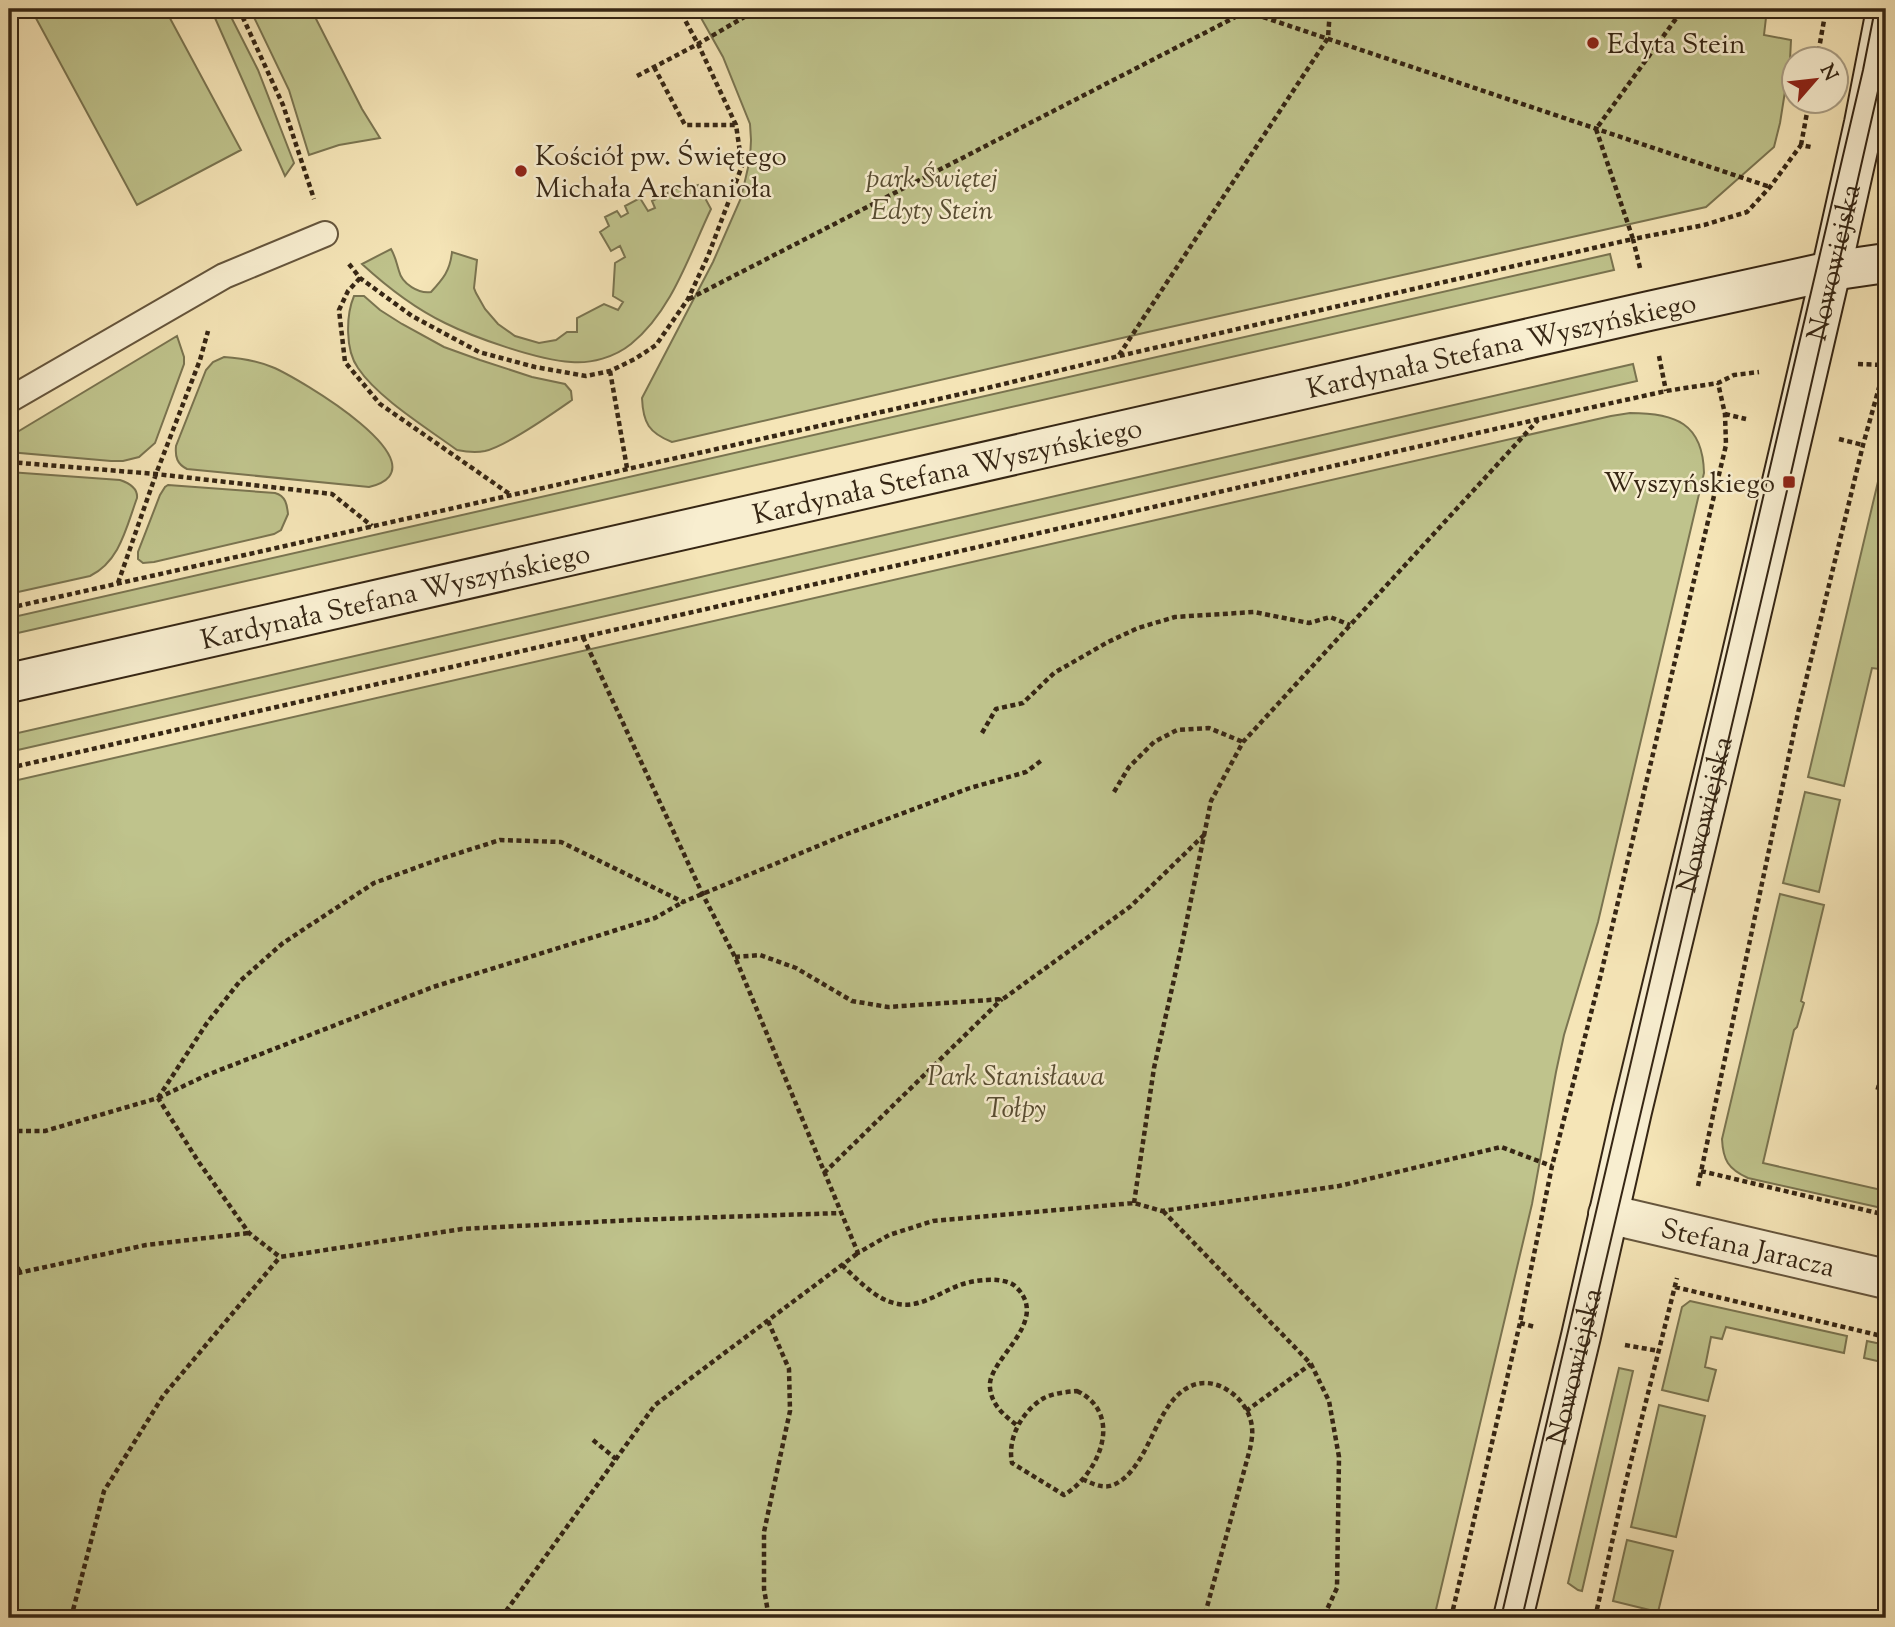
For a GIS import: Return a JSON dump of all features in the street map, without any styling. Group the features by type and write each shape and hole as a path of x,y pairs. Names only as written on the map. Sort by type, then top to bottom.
{"street":[{"name":"Nowowiejska","path":"1513,1618 1831,271 1886,10"},
{"name":"Kardynała Stefana Wyszyńskiego","path":"9,683 1831,271 1886,263"},
{"name":"Stefana Jaracza","path":"1608,1214 1886,1279"}],"lane":[{"path":"9,400 224,276 325,234"}],"path":[{"path":"239,9 283,105 325,234 360,278 412,316 479,352 535,367 586,376 610,371 656,345 688,299 708,256 742,166 736,125 679,9"},
{"path":"637,76 758,9"},
{"path":"1239,9 1770,187"},
{"path":"1119,356 1328,38 1330,9"},
{"path":"1596,129 1683,9"},
{"path":"1819,46 1826,9"},
{"path":"688,299 1248,10"},
{"path":"654,67 685,125 736,125"},
{"path":"9,608 1704,225 1747,212 1770,187 1801,145 1806,116"},
{"path":"1596,129 1641,271"},
{"path":"1801,145 1816,147"},
{"path":"118,584 156,474 200,360 224,276"},
{"path":"360,278 348,291 339,310 345,362 380,404 511,495"},
{"path":"1659,355 1666,391"},
{"path":"1697,1194 1798,713 1863,445 1886,364 1854,363"},
{"path":"610,371 626,468"},
{"path":"9,768 1539,419 1666,391 1718,383 1734,375"},
{"path":"1451,1618 1520,1323 1552,1166 1600,978 1726,445 1725,414 1718,383"},
{"path":"1725,414 1746,419"},
{"path":"1134,1203 1154,1068 1211,801 1243,742 1539,419"},
{"path":"1831,438 1863,445"},
{"path":"9,461 332,494 372,526"},
{"path":"982,733 996,709 1023,704 1054,673 1138,628 1175,617 1254,612 1309,623 1330,617 1350,625"},
{"path":"583,637 703,895 735,957 858,1253"},
{"path":"1114,792 1129,767 1154,742 1177,730 1209,728 1243,742"},
{"path":"9,1131 45,1131 158,1098 207,1075 433,987 654,918 683,902 847,834 970,788 1026,772 1042,760"},
{"path":"824,1172 1003,999 1131,906 1205,834"},
{"path":"158,1098 207,1023 240,981 283,943 374,883 500,840 561,842 683,902"},
{"path":"735,957 760,955 796,968 852,1001 888,1007 1003,999"},
{"path":"1876,1087 1886,1090"},
{"path":"158,1098 248,1233 280,1257"},
{"path":"501,1618 655,1405 858,1253 889,1235 933,1221 1134,1203 1162,1211 1339,1186 1501,1147 1552,1166"},
{"path":"1701,1171 1886,1215"},
{"path":"1162,1211 1311,1364 1329,1401 1339,1457 1338,1588 1323,1618"},
{"path":"71,1618 104,1491 163,1396 280,1257 462,1229 841,1213"},
{"path":"9,1275 146,1245 248,1233"},
{"path":"9,1253 19,1272"},
{"path":"842,1265 875,1294 892,1303 904,1305 919,1303 975,1281 1006,1281 1016,1286 1024,1298 1027,1315 1013,1344 993,1372 989,1386 994,1402 1003,1414 1018,1426"},
{"path":"1595,1618 1678,1271"},
{"path":"1675,1287 1886,1337"},
{"path":"768,1321 789,1369 790,1411 764,1532 764,1588 769,1618"},
{"path":"1520,1323 1535,1327"},
{"path":"1617,1343 1659,1351"},
{"path":"1246,1411 1311,1364"},
{"path":"1083,1479 1099,1488 1111,1487 1124,1479 1146,1450 1178,1393 1193,1385 1209,1382 1221,1385 1233,1393 1246,1411 1252,1427 1250,1449 1204,1618"},
{"path":"1076,1391 1087,1396 1096,1405 1102,1420 1103,1441 1083,1479 1063,1495 1012,1463 1009,1449 1018,1426 1029,1410 1046,1397 1060,1392 1076,1391"},
{"path":"593,1440 617,1458"},
{"path":"1880,1618 1886,1583"}],"green space":[{"path":"31,9 165,9 241,150 137,205"},
{"path":"211,9 227,9 258,70 294,163 285,176"},
{"path":"250,9 311,9 362,109 380,138 339,145 309,155 289,90"},
{"name":"park Świętej Edyty Stein","path":"696,9 1767,9 1764,35 1791,40 1791,46 1780,46 1781,116 1774,147 1706,207 672,442 658,435 649,426 642,398 713,262 741,198 750,159 750,124 723,57"},
{"path":"687,183 691,188 698,185 711,209 669,299 645,331 631,344 595,361 571,362 542,357 458,329 412,304 362,264 391,249 404,280 421,291 431,292 445,274 452,252 477,260 474,288 485,309 498,324 515,336 539,343 556,340 567,332 577,332 577,318 604,304 618,310 623,302 613,296 615,263 625,257 620,246 611,251 600,232 609,226 605,217 617,211 621,217 628,213 625,206 640,198 648,211 655,208 652,201"},
{"path":"1610,254 1614,270 9,635 9,618"},
{"path":"354,296 364,296 380,310 444,347 532,377 565,384 571,391 572,400 529,429 494,448 478,452 457,450 390,401 358,368 351,352 348,332 349,313"},
{"path":"177,336 184,364 155,443 139,457 111,461 9,452 9,437"},
{"path":"224,357 272,367 335,404 380,443 392,461 389,477 369,487 187,469 181,465 177,460 176,446 206,370 213,362"},
{"path":"1633,364 1637,381 9,752 9,735"},
{"name":"Park Stanisława Tołpy","path":"1630,413 1660,415 1684,424 1698,443 1704,473 1598,922 1564,1035 1532,1204 1434,1618 9,1618 9,782"},
{"path":"1886,448 1886,639 1879,669 1872,668 1844,786 1808,777"},
{"path":"9,472 120,480 132,486 137,498 121,543 108,562 90,576 9,594"},
{"path":"168,485 275,493 284,499 288,514 281,530 274,534 143,563 138,559 138,552 160,495"},
{"path":"1805,792 1840,800 1819,892 1783,883"},
{"path":"1780,894 1824,905 1801,1001 1804,1003 1794,1030 1763,1163 1886,1191 1886,1209 1748,1178 1731,1167 1725,1158 1722,1139"},
{"path":"1690,1301 1847,1336 1844,1353 1726,1327 1722,1339 1711,1337 1705,1367 1716,1370 1708,1401 1662,1390 1682,1307"},
{"path":"1867,1341 1886,1345 1886,1363 1864,1358"},
{"path":"1619,1368 1633,1371 1582,1591 1568,1583"},
{"path":"1659,1405 1705,1416 1676,1537 1631,1527"},
{"path":"1627,1540 1673,1551 1658,1612 1613,1601"}],"tram line":[{"path":"1501,1618 1863,70 1875,9"},
{"path":"1522,1618 1789,482 1886,56"}],"place":[{"name":"Edyta Stein","path":"1593,43"},
{"name":"Kościół pw. Świętego Michała Archanioła","path":"521,171"},
{"name":"Wyszyńskiego","path":"1789,482"}]}
